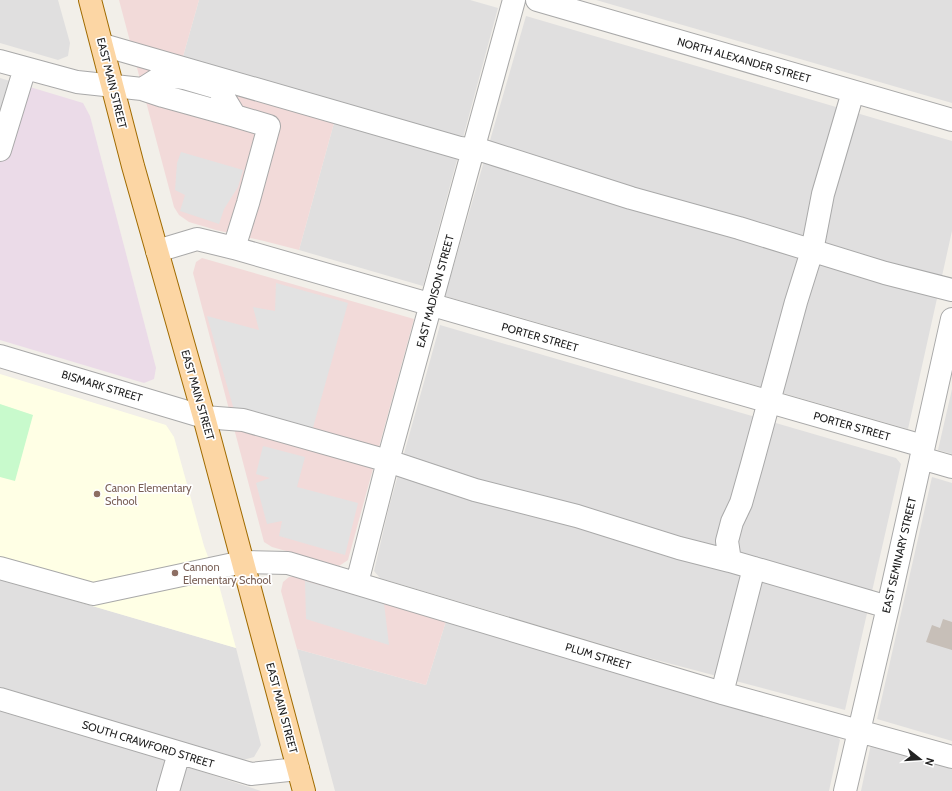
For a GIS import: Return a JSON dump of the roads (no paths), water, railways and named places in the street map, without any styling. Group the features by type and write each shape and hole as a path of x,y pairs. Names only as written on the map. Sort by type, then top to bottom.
{"main road":[{"name":"EAST MAIN STREET","path":"90,0 304,791"}],"street":[{"name":"EAST MADISON STREET","path":"357,583 388,461 514,0"},
{"name":"NORTH ALEXANDER STREET","path":"537,0 952,120"},
{"path":"103,45 460,148 484,151 631,198 739,228 885,273 952,290"},
{"path":"0,61 76,82 142,89 164,75 184,78 218,88 235,116 268,126 248,203 234,248"},
{"path":"0,150 25,68"},
{"path":"730,560 727,541 732,522 741,503 796,302 812,250 823,194 853,92"},
{"name":"PORTER STREET","path":"157,251 198,239 234,248 769,403 922,452 952,467"},
{"name":"EAST SEMINARY STREET","path":"845,791 888,607 952,319"},
{"name":"BISMARK STREET","path":"0,356 204,417 243,420 388,461 475,490 577,516 679,548 730,560 888,607"},
{"name":"PLUM STREET","path":"0,568 93,594 243,562 288,563 722,693 952,757"},
{"path":"722,693 754,568"},
{"name":"SOUTH CRAWFORD STREET","path":"0,699 251,774 298,769"},
{"path":"168,791 179,753"}],"place":[{"name":"Canon Elementary School","path":"97,494"},
{"name":"Cannon Elementary School","path":"175,573"}]}
